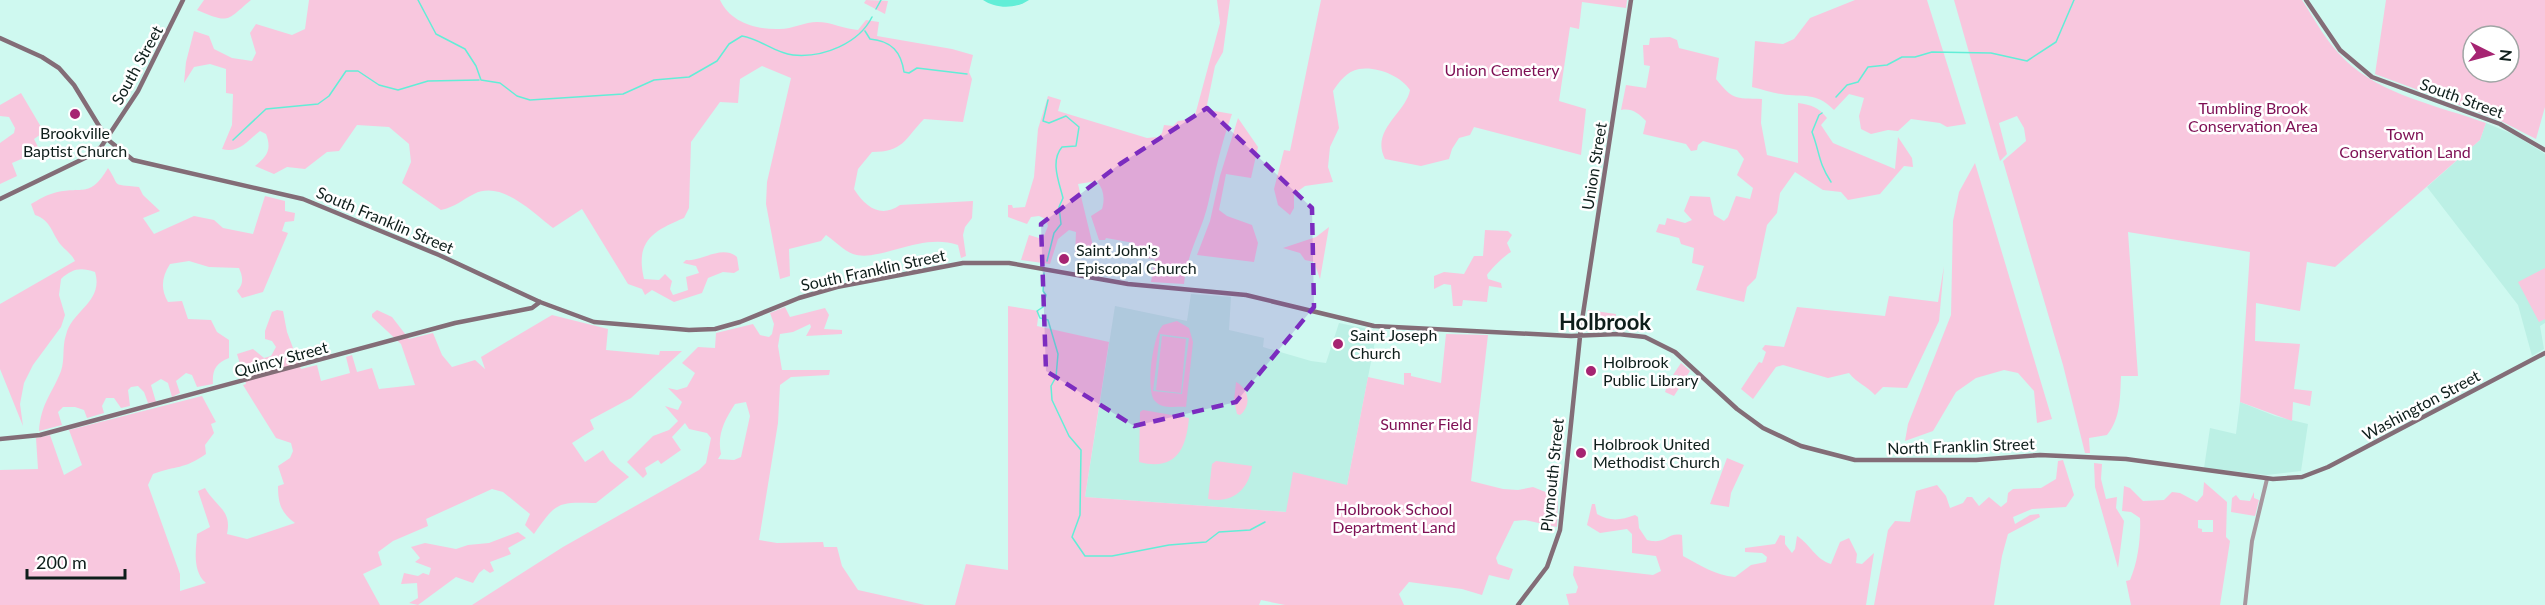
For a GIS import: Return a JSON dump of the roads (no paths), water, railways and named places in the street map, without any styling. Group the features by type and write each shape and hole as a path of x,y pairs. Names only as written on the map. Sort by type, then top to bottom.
{"main road":[{"name":"South Street","path":"0,199 98,150 147,75 183,0"},
{"name":"Union Street","path":"1580,336 1631,0"},
{"name":"South Street","path":"2306,0 2343,53 2369,75 2387,84 2500,124 2545,150"},
{"name":"South Franklin Street","path":"0,38 34,52 59,68 74,85 107,139 120,151 143,163 289,195 327,208 477,272 540,302 578,318 599,323 685,330 711,329 740,322 799,298 833,288 946,266 990,262 1030,265 1128,284 1250,296 1376,326 1580,336"},
{"name":"Quincy Street","path":"0,439 27,438 455,323 529,309 540,302"},
{"name":"North Franklin Street","path":"1580,336 1628,334 1655,340 1675,353 1760,426 1801,446 1845,458 1874,461 1944,461 2048,455 2126,459 2267,479 2307,475"},
{"name":"Plymouth Street","path":"1518,605 1544,572 1555,550 1560,530 1580,336"},
{"name":"Washington Street","path":"2307,475 2337,463 2545,353"}],"street":[{"path":"2245,605 2252,541 2267,479"}],"waterway":[{"path":"418,0 436,34 465,49 476,66 481,80 500,83 517,96 530,100 623,94 654,80 689,77 717,61 729,44 742,36 786,54 817,54 849,41 859,34 872,17"},
{"path":"876,9 881,0"},
{"path":"1836,97 1847,85 1858,82 1868,67 1887,65 1902,57 1915,57 1932,52 1991,53 2027,61 2056,42 2074,0"},
{"path":"865,31 870,39 884,42 898,53 904,72 909,73 917,68 967,74"},
{"path":"233,140 266,109 318,104 329,96 346,71 358,71 379,85 398,90 428,81 479,80"},
{"path":"1047,261 1054,233 1061,224 1059,207 1063,198 1056,172 1058,153 1062,147 1076,146 1079,127 1066,116 1049,123 1043,121 1048,100"},
{"path":"1822,113 1812,132 1821,163 1831,182"},
{"path":"1044,273 1043,291 1046,295 1043,307 1037,311 1040,318 1048,320 1058,354 1056,377 1051,386 1052,400 1069,436 1081,450 1080,515 1072,537 1085,556 1112,556 1169,545 1206,542 1219,532 1250,530 1265,522"}],"place":[{"name":"Brookville Baptist Church","path":"75,114"},
{"name":"Saint John's Episcopal Church","path":"1064,259"},
{"name":"Saint Joseph Church","path":"1338,344"},
{"name":"Holbrook Public Library","path":"1591,371"},
{"name":"Holbrook United Methodist Church","path":"1581,453"}],"district":[{"name":"Holbrook","path":"1605,322"}],"park label":[{"name":"Union Cemetery","path":"1502,70"},
{"name":"Tumbling Brook Conservation Area","path":"2253,117"},
{"name":"Town Conservation Land","path":"2405,143"},
{"name":"Sumner Field","path":"1426,424"},
{"name":"Holbrook School Department Land","path":"1394,518"}]}
